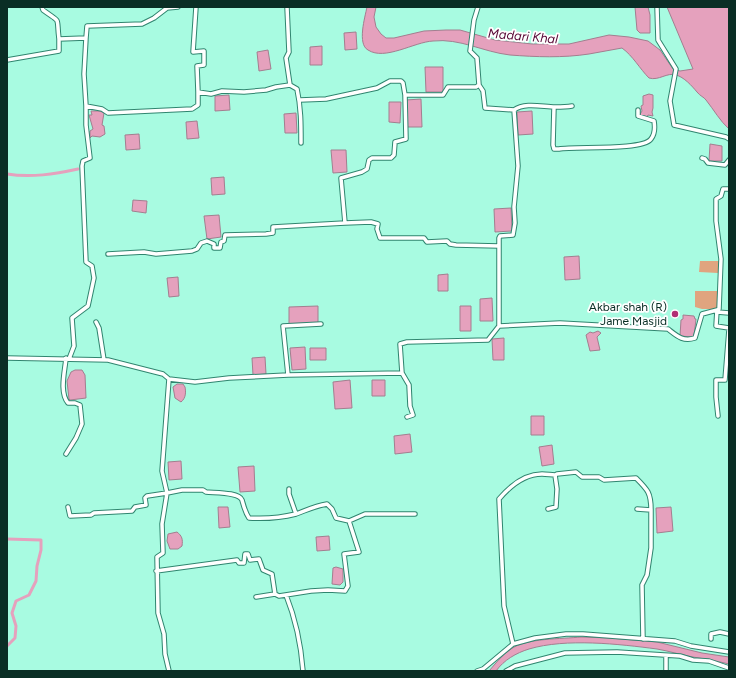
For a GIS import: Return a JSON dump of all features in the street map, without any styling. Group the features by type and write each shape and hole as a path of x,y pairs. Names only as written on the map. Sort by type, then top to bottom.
{"street":[{"path":"7,60 59,51 59,23 56,18 43,10 42,7"},
{"path":"66,454 76,438 82,424 80,406 75,403 68,403 64,393 64,375 68,359 74,346 72,318 88,306 94,278 92,266 86,262 83,223 82,166 84,161 90,158 86,125 84,74 87,26 142,24 154,18 167,8 178,7"},
{"path":"86,106 102,109 108,113 192,109 198,105 197,66 204,65 204,51 193,52 196,7"},
{"path":"287,7 289,52 286,58 290,84"},
{"path":"478,7 474,20 470,51 477,58 479,86 483,91 485,108 514,110 518,107 572,106"},
{"path":"657,7 658,40 676,69 670,100 674,125 729,139"},
{"path":"59,39 86,38"},
{"path":"300,100 326,99 377,88 390,81 401,81 403,83 405,95 406,139 395,142 394,155 391,158 372,158 369,160 367,170 341,178 345,223"},
{"path":"198,92 212,94 222,91 244,92 266,90 290,84 298,88 302,111 301,143"},
{"path":"405,95 443,95 448,87 479,86"},
{"path":"554,107 554,149 613,147 644,144 651,140 654,135 654,121 638,116 638,110"},
{"path":"407,417 413,415 410,406 409,385 402,373 400,344 408,342 488,340 499,326 499,238 500,236 513,235 515,223 514,206 518,166 514,110"},
{"path":"702,158 708,163 720,165 725,165 729,160"},
{"path":"718,416 716,380 727,380 729,329 716,326 717,311 719,310 721,260 716,222 716,202 721,196 722,190 729,189"},
{"path":"108,254 144,252 156,254 192,251 197,249 201,243 207,241 214,244 214,248 220,248 221,242 224,241 225,235 273,233 273,227 371,222 378,224 377,229 380,238 424,238 427,242 447,241 450,244 456,245 499,246"},
{"path":"499,326 560,323 668,329 680,339 689,340 694,338 702,314 717,311 729,312"},
{"path":"96,322 99,328 104,360"},
{"path":"288,375 283,326 321,324"},
{"path":"7,358 104,360 163,374 169,379 195,382 229,378 288,375 402,373"},
{"path":"169,379 162,471 167,493 162,524 163,554 157,557 156,571 158,613 164,634 165,654 169,671"},
{"path":"513,644 504,606 499,499 508,489 520,480 541,474 555,475 576,472 582,477 599,477 604,480 636,478 648,489 651,510 651,548 647,574 642,585 643,639"},
{"path":"548,509 556,507 557,489 555,475"},
{"path":"290,489 289,494 296,514"},
{"path":"68,507 70,516 132,511 135,507 146,505 145,498 147,496 182,490 203,490 206,492 236,494 242,499 244,511 249,518 268,519 296,514 313,507 326,504 332,509 336,518 349,520 365,514 415,514"},
{"path":"637,510 651,510"},
{"path":"256,597 275,594 279,596 312,590 345,591 348,586 344,554 359,552 349,520"},
{"path":"156,571 237,560 239,563 244,562 245,554 248,554 250,560 259,559 263,570 272,574 275,594"},
{"path":"286,595 292,610 302,652 303,671"},
{"path":"711,639 711,634 720,632 729,634"},
{"path":"477,671 483,670 513,644 535,638 566,634 675,641 691,646 729,652"},
{"path":"506,671 514,666 565,653 617,652 680,656 709,661 729,668"},
{"path":"666,656 666,671"}],"shaded area":[{"path":"367,7 376,7 374,17 376,27 386,38 394,38 424,31 446,30 460,30 495,40 532,44 569,44 609,35 629,37 648,41 660,50 673,69 680,71 693,69 667,7 729,7 729,129 705,99 685,80 673,74 653,79 649,78 630,55 622,48 589,54 559,57 530,56 510,55 462,43 433,41 391,52 375,53 368,50 363,42 362,36"},
{"path":"635,7 648,7 650,15 650,33 640,33 637,30"},
{"path":"356,32 357,49 345,50 344,33"},
{"path":"322,46 322,65 310,65 310,47"},
{"path":"268,50 271,69 259,71 257,52"},
{"path":"425,67 443,67 443,92 426,92"},
{"path":"649,94 653,95 653,116 639,116 642,111 641,106 643,105 643,96"},
{"path":"229,95 230,110 215,111 215,96"},
{"path":"421,99 422,127 407,127 406,100"},
{"path":"389,102 401,102 400,123 389,122"},
{"path":"91,111 100,111 104,113 102,125 104,126 105,134 100,137 92,136 90,138 90,131 93,129 89,115 92,115"},
{"path":"532,111 533,134 518,135 517,112"},
{"path":"296,113 297,133 285,133 284,114"},
{"path":"197,121 199,138 187,139 186,122"},
{"path":"139,134 140,149 126,150 125,135"},
{"path":"710,144 722,146 722,161 709,161"},
{"path":"331,150 346,150 347,172 333,173"},
{"path":"224,177 225,194 212,195 211,178"},
{"path":"133,200 147,201 146,213 132,211"},
{"path":"511,208 512,231 495,232 494,209"},
{"path":"219,215 221,237 207,239 204,216"},
{"path":"579,256 580,279 565,280 564,257"},
{"path":"700,261 719,261 718,273 699,272"},
{"path":"448,274 448,291 438,291 438,275"},
{"path":"178,277 179,296 169,297 167,278"},
{"path":"695,291 718,291 717,309 702,309 695,307"},
{"path":"492,298 493,321 480,321 480,299"},
{"path":"318,306 318,323 289,324 289,307"},
{"path":"460,306 471,306 471,331 460,331"},
{"path":"683,315 694,316 696,319 694,336 692,337 680,336 681,320 683,319"},
{"path":"598,331 601,333 597,337 600,350 590,351 586,335 590,332 593,333"},
{"path":"504,338 504,360 493,360 492,339"},
{"path":"305,347 306,369 292,370 290,348"},
{"path":"310,348 326,348 326,360 310,360"},
{"path":"265,357 266,374 253,375 252,358"},
{"path":"75,370 82,370 85,375 86,398 70,400 67,381 71,372"},
{"path":"350,380 352,408 335,409 333,382"},
{"path":"372,380 385,380 385,396 372,396"},
{"path":"177,384 183,384 186,391 184,399 181,402 175,398 173,387"},
{"path":"531,416 544,416 544,435 531,435"},
{"path":"410,434 412,452 395,454 394,436"},
{"path":"552,445 554,464 542,466 539,447"},
{"path":"181,461 182,479 169,480 168,462"},
{"path":"254,466 255,491 240,492 238,467"},
{"path":"218,507 228,507 230,527 219,528"},
{"path":"671,507 673,531 657,533 656,508"},
{"path":"177,532 182,538 182,546 178,549 170,549 167,541 168,534"},
{"path":"329,536 330,550 317,551 316,537"},
{"path":"336,567 343,569 343,582 340,585 332,584 333,568"},
{"path":"581,637 657,642 702,653 729,657 729,664 657,649 626,645 576,643 529,649 511,657 496,671 489,671 499,659 518,645 535,641"}],"waterway":[{"path":"7,174 25,176 43,175 78,169"},
{"path":"7,539 41,540 41,550 37,566 36,581 29,595 16,601 12,613 16,626 15,638 7,646"}],"place":[{"name":"Akbar shah (R) Jame Masjid","path":"675,314"}],"water label":[{"name":"Madari Khal","path":"523,36"}]}
